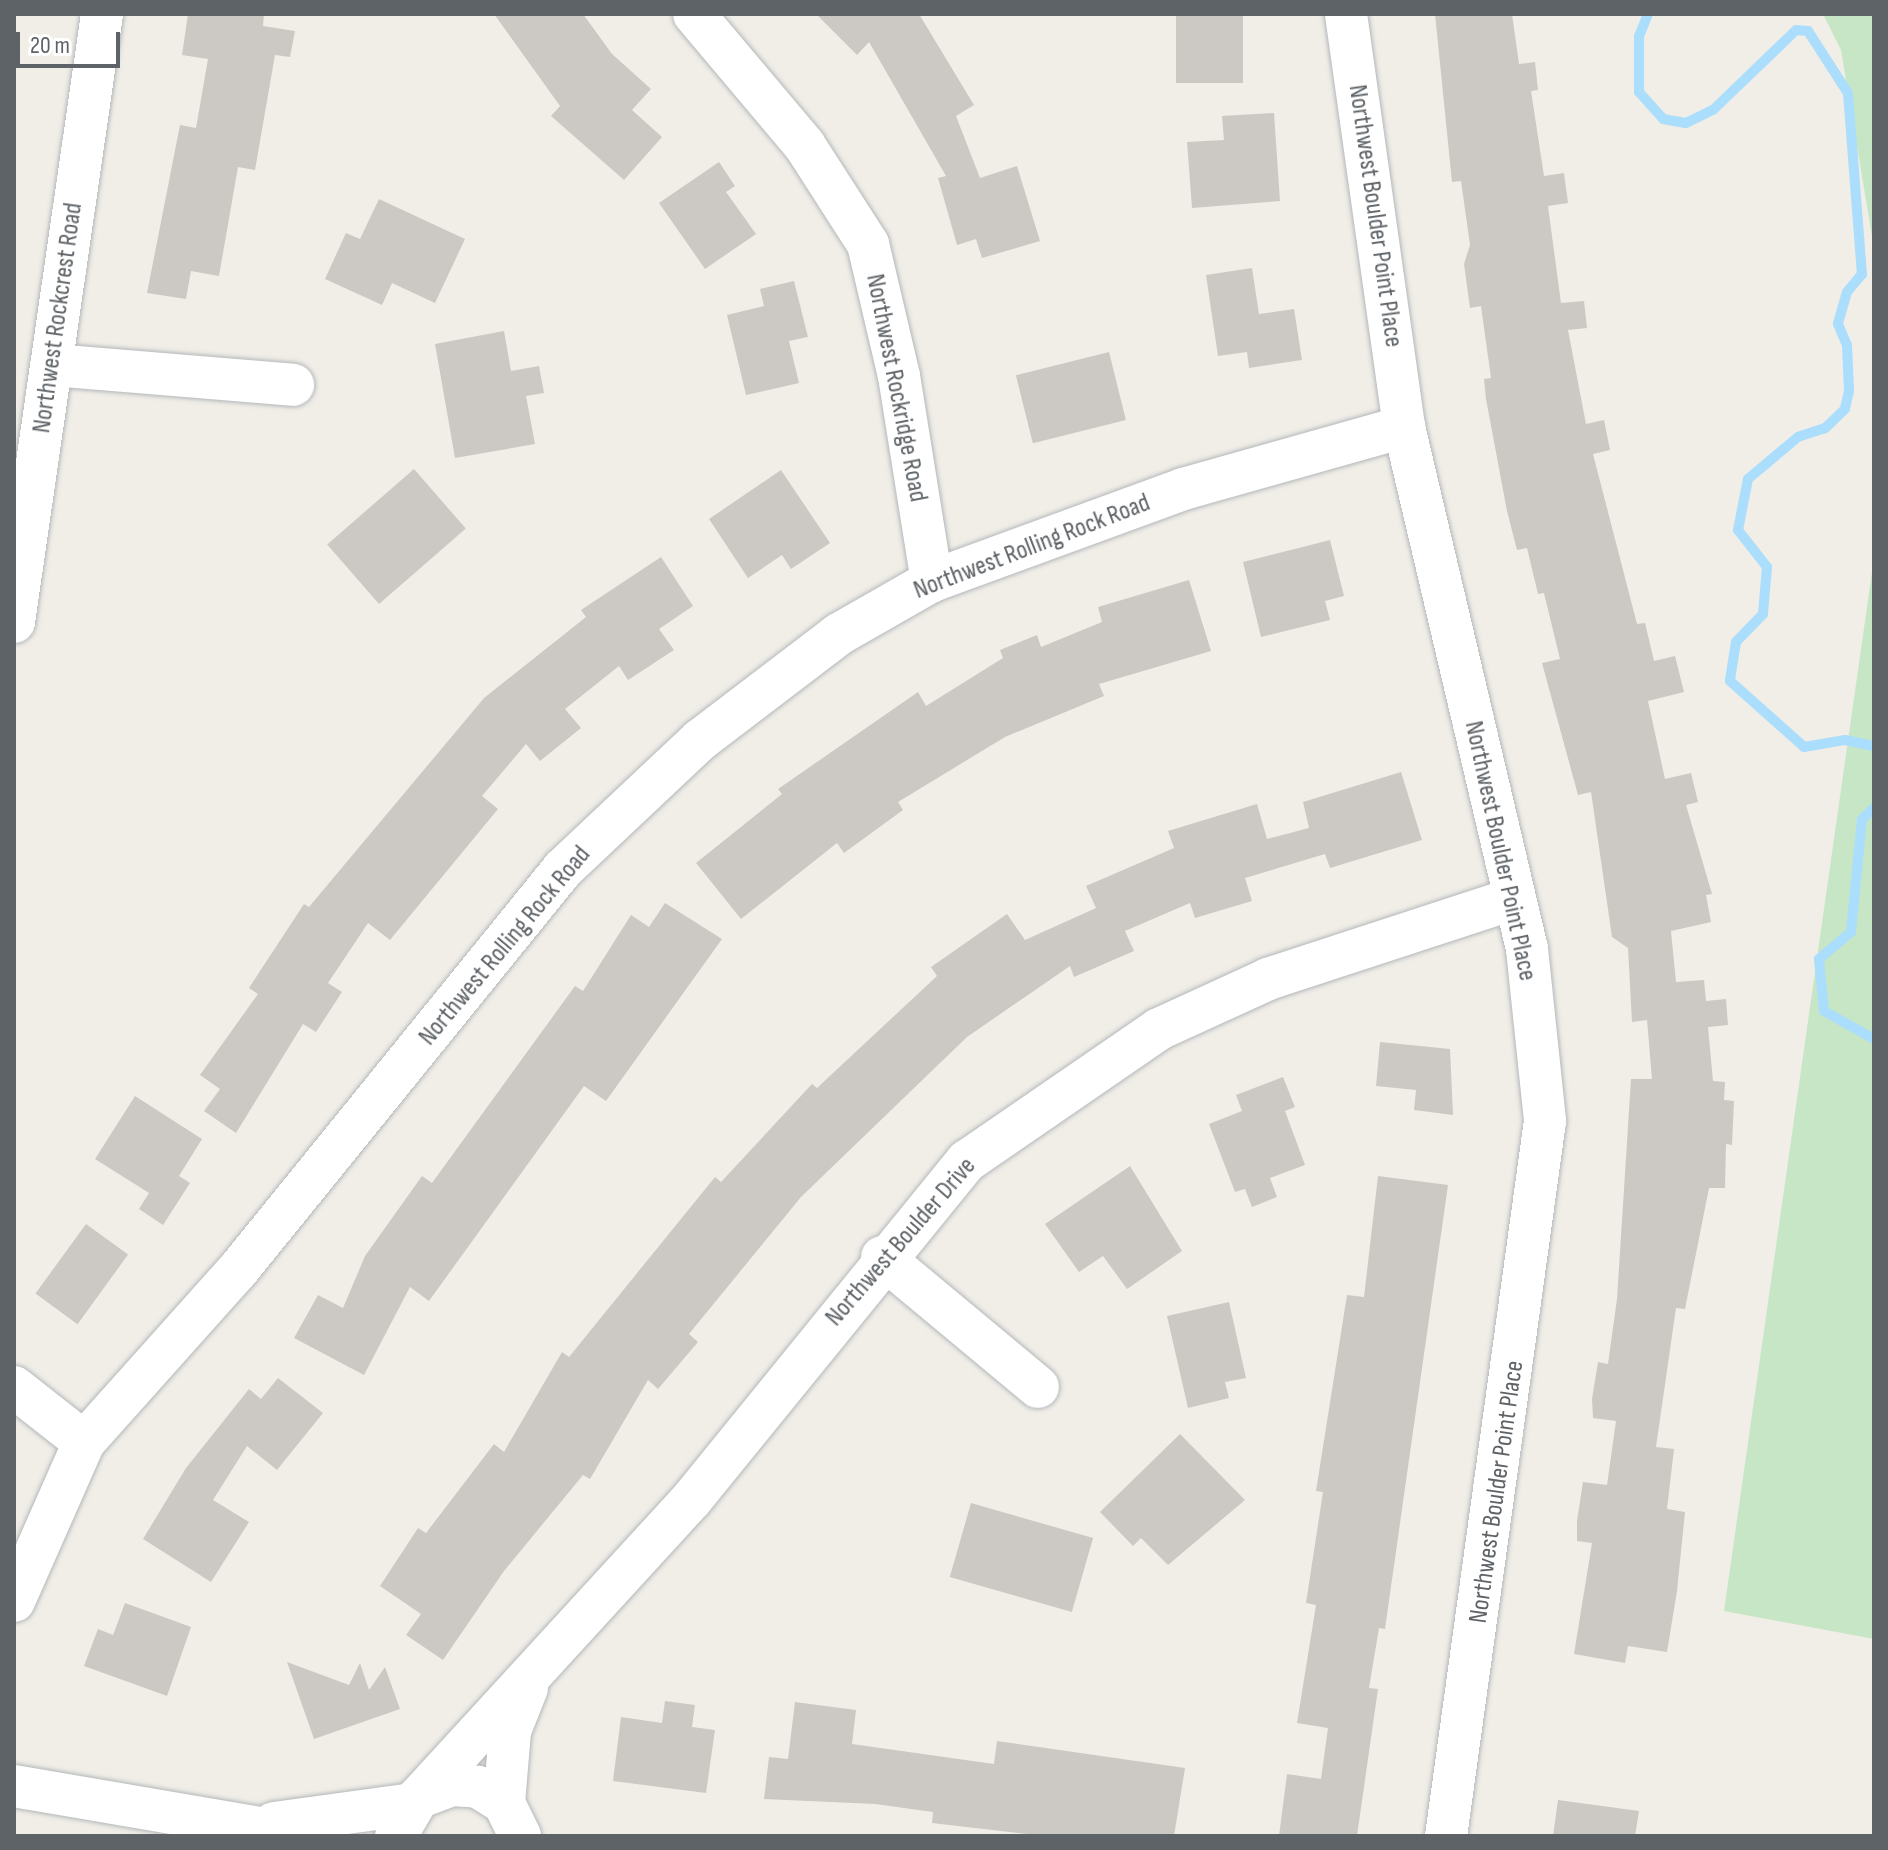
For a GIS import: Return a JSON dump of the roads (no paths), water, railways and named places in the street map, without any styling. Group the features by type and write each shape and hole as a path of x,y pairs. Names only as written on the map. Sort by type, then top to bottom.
{"street":[{"name":"Northwest Rockcrest Road","path":"14,622 102,14"},
{"name":"Northwest Rockridge Road","path":"694,14 805,146 868,244 899,376 932,581"},
{"name":"Northwest Boulder Point Place","path":"1346,14 1404,427 1527,949 1545,1121 1446,1836"},
{"path":"52,365 293,385"},
{"name":"Northwest Rolling Rock Road","path":"14,1601 84,1442 238,1270 563,869 700,740 839,634 932,581 1183,489 1404,427"},
{"name":"Northwest Boulder Drive","path":"409,1813 692,1499 882,1257 967,1161 1159,1029 1268,979 1513,899"},
{"path":"882,1257 1038,1387"},
{"path":"14,1387 84,1442"},
{"name":"Northwest Boulder Drive","path":"512,1820 510,1731 533,1676"},
{"path":"265,1824 409,1813 452,1785 478,1787 512,1820"},
{"path":"14,1786 265,1824 308,1836"}],"waterway":[{"path":"1648,14 1639,36 1639,92 1663,119 1686,123 1713,110 1796,30 1808,31 1848,93 1862,274 1847,292 1838,324 1847,345 1849,391 1845,409 1825,428 1798,437 1748,479 1738,530 1767,567 1763,614 1736,642 1730,681 1804,747 1845,740 1874,746"},
{"path":"1874,808 1862,819 1851,932 1819,959 1824,1011 1874,1039"}]}
